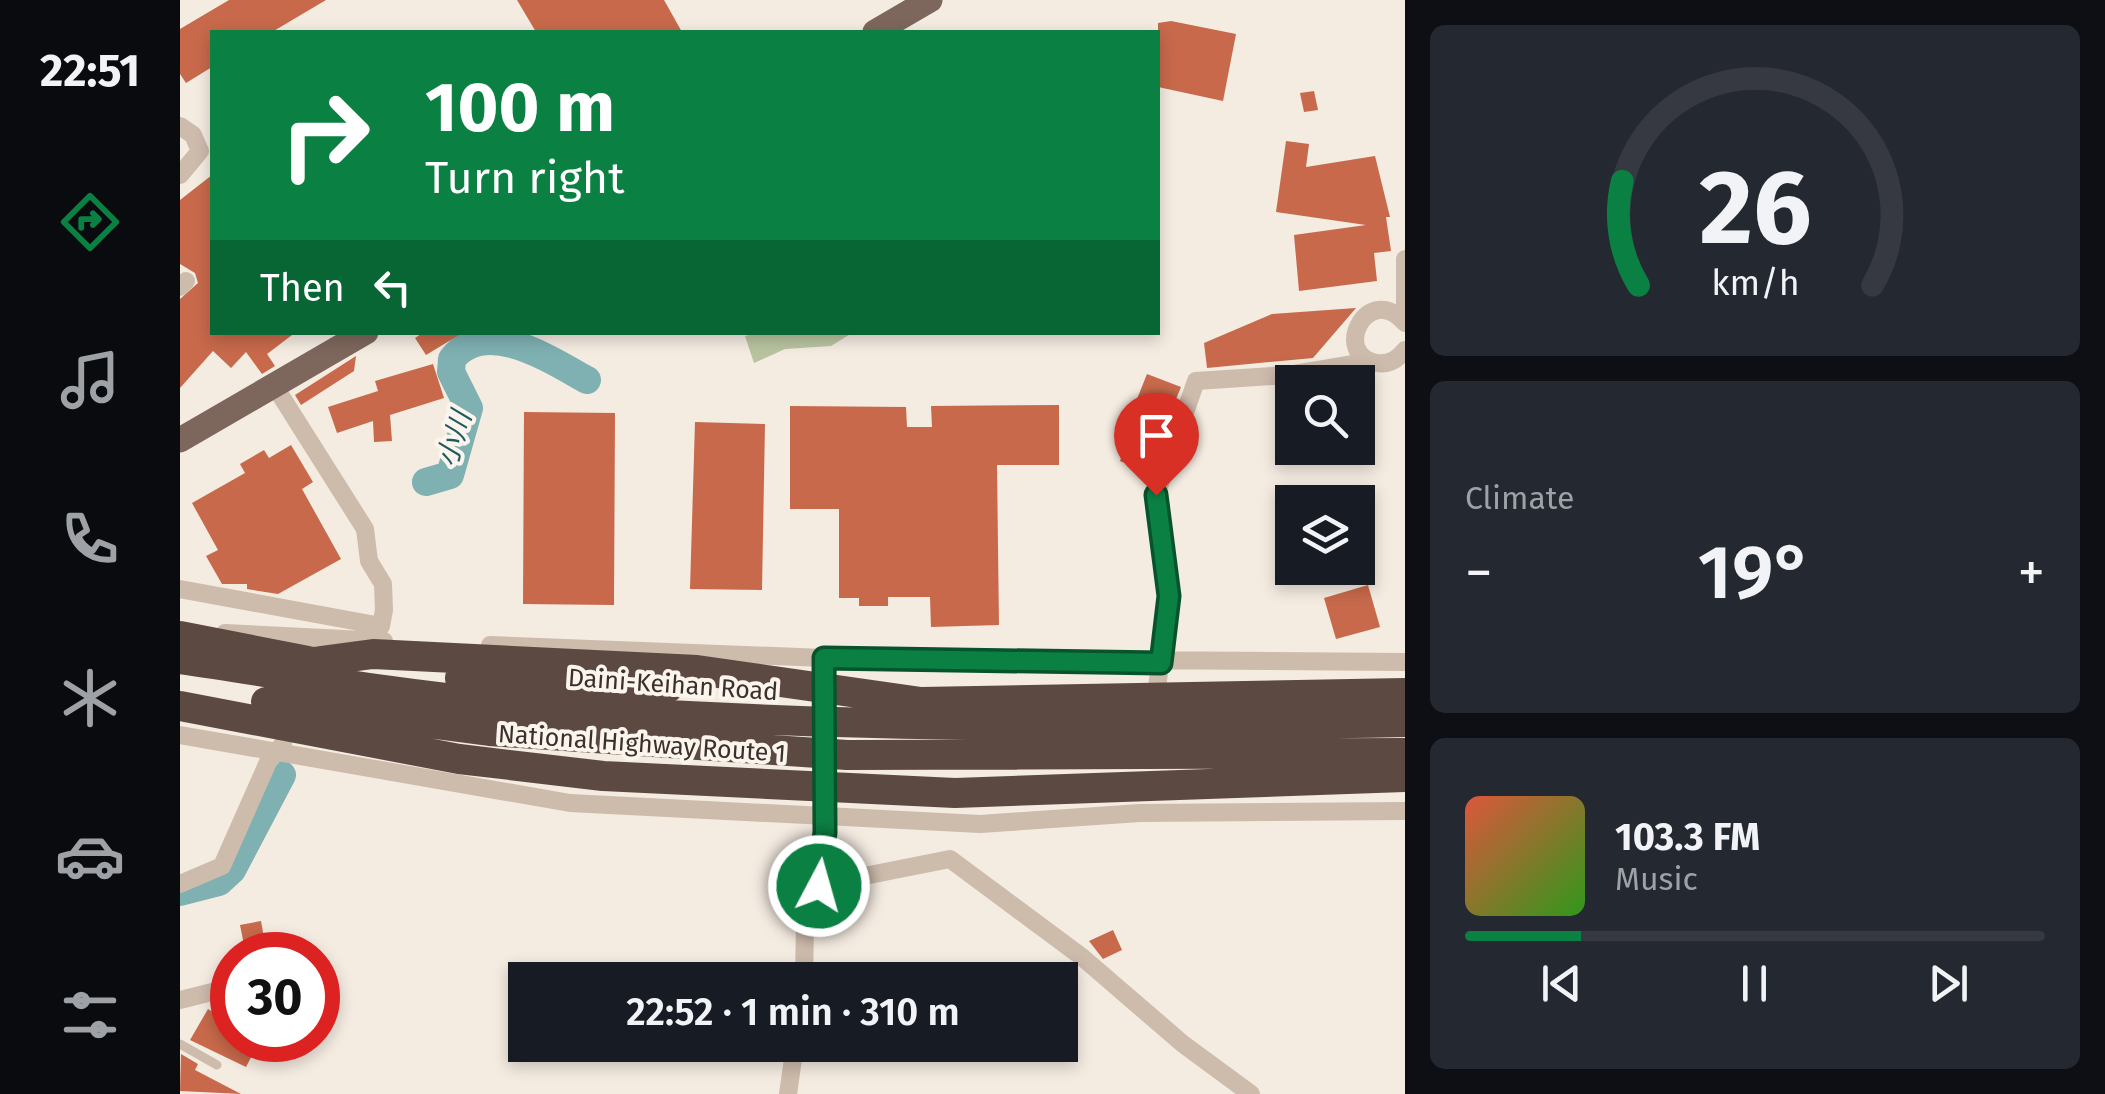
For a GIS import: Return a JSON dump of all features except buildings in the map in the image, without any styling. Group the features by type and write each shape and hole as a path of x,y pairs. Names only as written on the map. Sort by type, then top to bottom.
{"highway":[{"path":"180,635 313,662 373,654 698,670 921,702 1401,681"},
{"name":"Daini-Keihan Road","path":"180,659 490,703 704,718 1020,727 1405,722"},
{"path":"180,689 489,731 847,755 1405,752"},
{"name":"National Highway Route 1","path":"180,706 459,759 603,776 955,793 1405,778"},
{"path":"459,759 521,778 740,802 1001,808 1405,795"}],"main road":[{"path":"878,30 930,0"},
{"path":"180,440 361,335"}],"street":[{"path":"180,126 193,136 200,151 180,176"},
{"path":"1370,361 1355,340 1364,316 1382,310 1405,322 1405,260"},
{"path":"1140,813 1169,596 1156,495 1196,381 1287,375 1370,361 1388,363 1405,350"},
{"path":"180,884 222,866 268,762 375,633 382,584 369,562 365,528 274,385"},
{"path":"180,589 375,633"},
{"path":"180,635 375,633 824,658 1161,663 1359,660 1401,681"},
{"path":"804,962 805,921 819,886 824,818 824,658"},
{"path":"1359,660 1401,681"},
{"path":"180,735 570,802 824,818 980,824 1140,813 1405,811"},
{"path":"819,886 950,859 1082,957 1182,1044 1251,1094"},
{"path":"182,1003 210,994"},
{"path":"788,1094 793,1062"}],"lane":[{"path":"180,1044 216,1065"}],"green space":[{"path":"849,335 831,346 785,349 754,363 745,336"}],"waterway":[{"name":"小川","path":"426,482 450,475 469,408 451,372 452,359 466,347 482,341 500,341 537,353 587,380"},
{"name":"小川","path":"180,892 219,882 232,870 282,775"}],"route":[{"path":"819,886 825,832 824,658 1161,663 1169,596 1156,495"}]}
